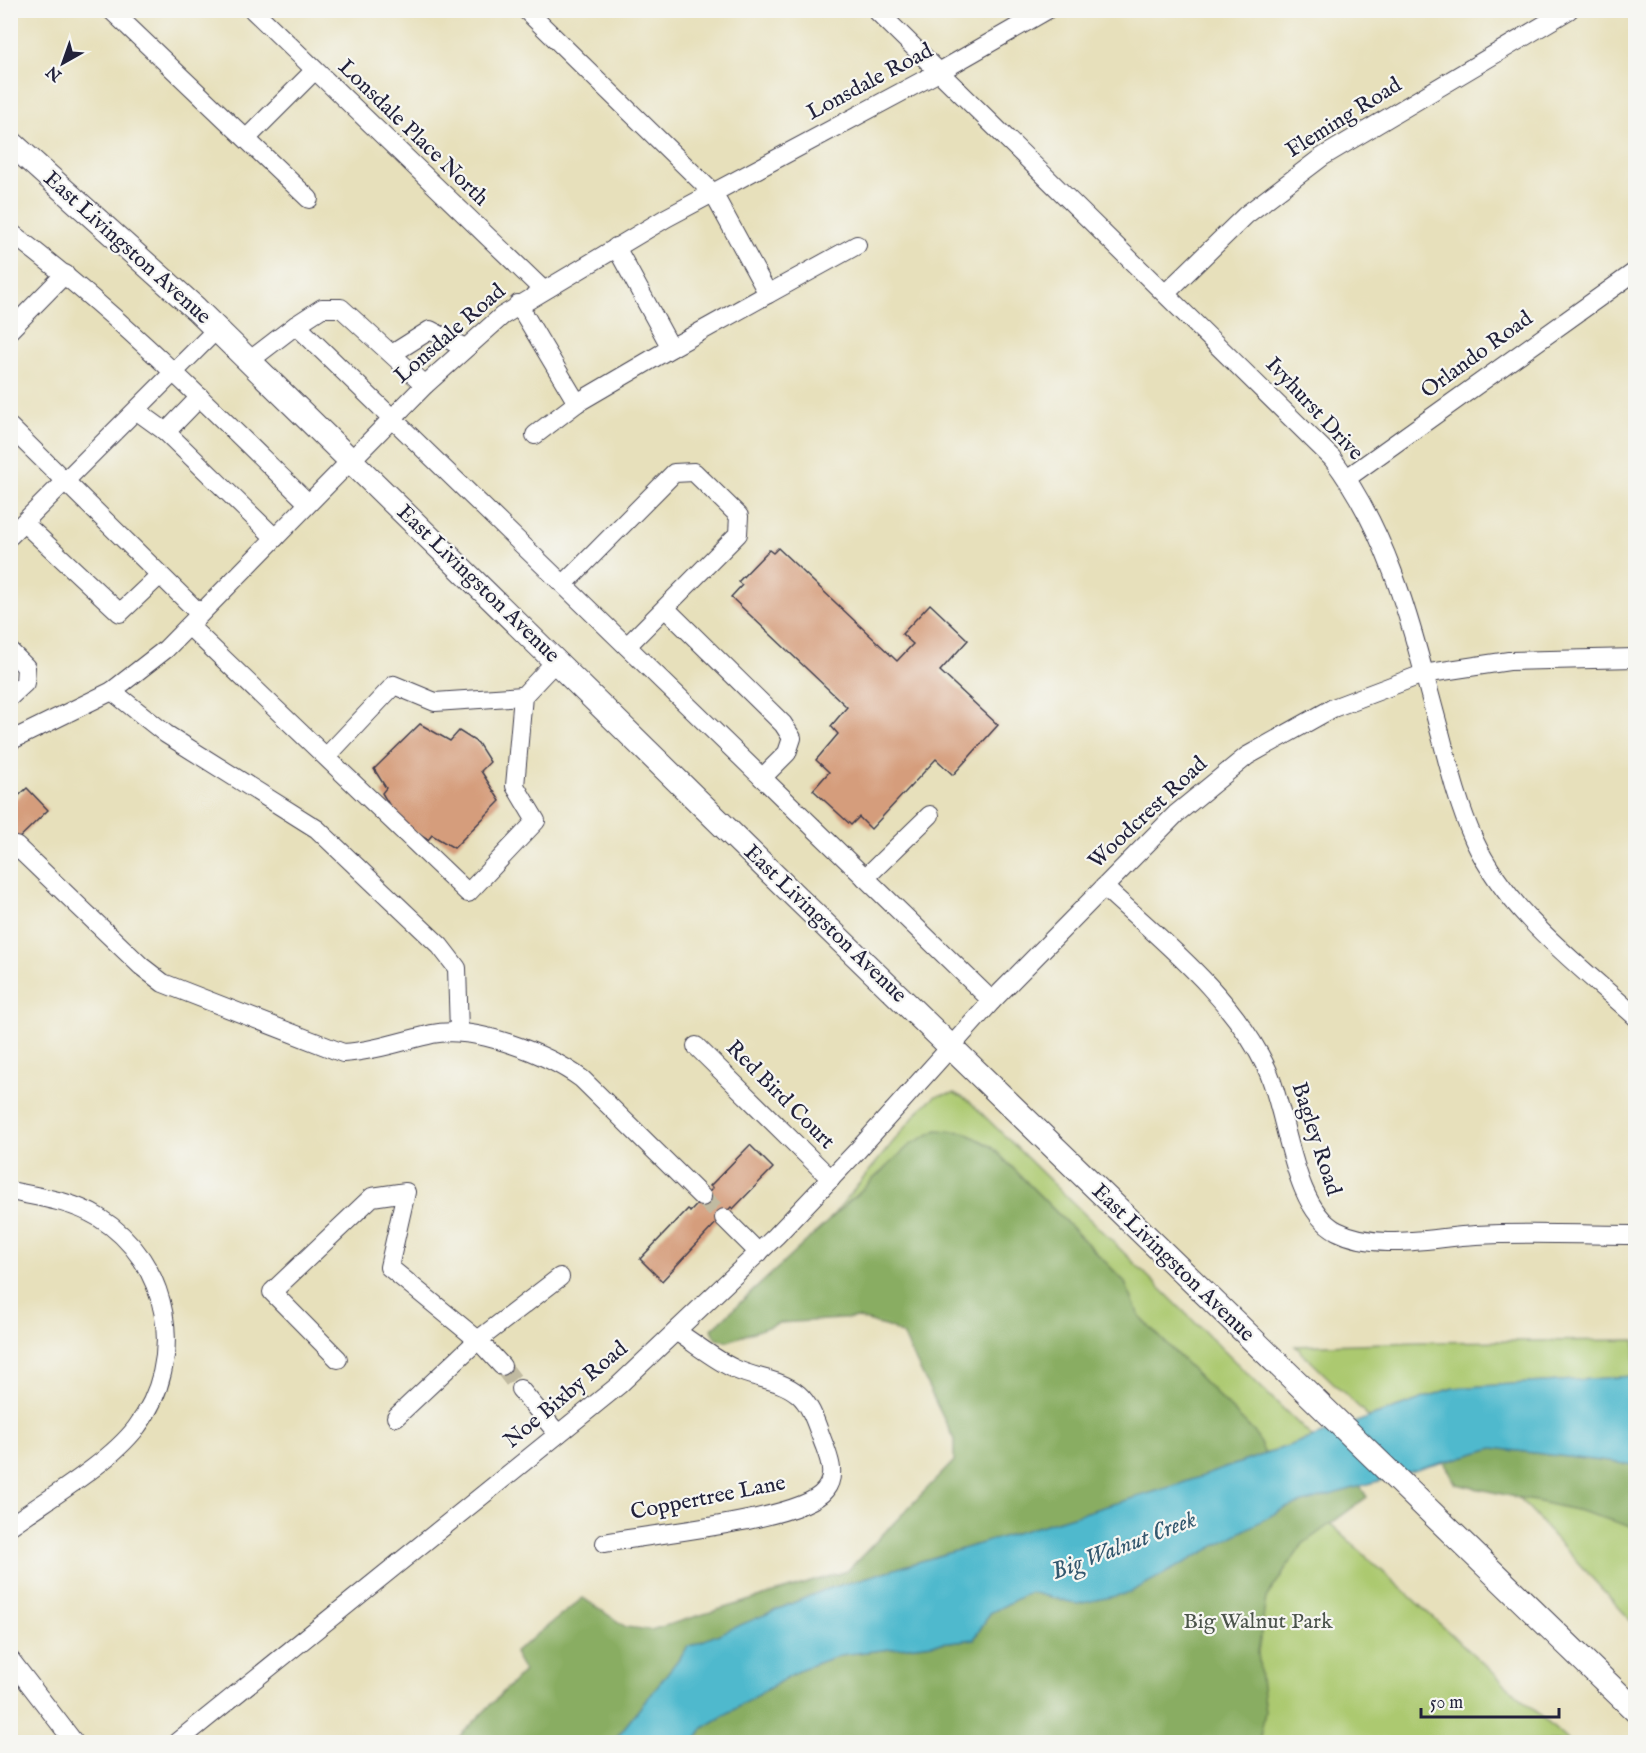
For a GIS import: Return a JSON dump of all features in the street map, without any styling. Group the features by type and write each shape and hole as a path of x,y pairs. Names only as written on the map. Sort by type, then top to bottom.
{"main road":[{"name":"East Livingston Avenue","path":"10,142 217,329 1635,1711"}],"street":[{"path":"111,10 309,199"},
{"name":"Lonsdale Place North","path":"253,10 542,289"},
{"path":"526,10 713,193 768,294"},
{"name":"Ivyhurst Drive","path":"876,10 1305,429 1347,478 1366,508 1392,564 1456,791 1474,840 1494,876 1519,907 1635,1017"},
{"name":"Lonsdale Road","path":"12,737 112,691 166,648 424,386 518,304 713,193 939,72 1047,10"},
{"name":"Fleming Road","path":"1166,293 1246,215 1322,157 1569,10"},
{"path":"247,138 314,71"},
{"path":"10,232 65,274 176,372 308,503"},
{"path":"535,435 577,403 857,245"},
{"path":"616,247 671,348"},
{"name":"Orlando Road","path":"1347,478 1635,271"},
{"path":"10,330 65,274"},
{"path":"518,304 577,403"},
{"path":"249,361 322,308 341,308 424,386"},
{"path":"296,325 992,1001"},
{"path":"10,536 217,329"},
{"path":"392,354 430,330 465,348"},
{"path":"166,432 200,397"},
{"path":"137,411 166,432 275,538"},
{"path":"10,427 160,575 194,620 327,756 468,893 536,821 515,786 523,696 557,660"},
{"path":"564,584 674,473 694,472 739,516 738,534 627,646"},
{"path":"24,523 120,613 160,575"},
{"path":"665,608 783,724 792,738 787,753 762,778"},
{"path":"10,651 26,667 25,683 10,697"},
{"name":"Woodcrest Road","path":"951,1046 992,1001 1176,814 1247,756 1333,708 1423,674 1509,661 1635,658"},
{"path":"327,756 394,685 435,702 523,696"},
{"path":"112,691 166,734 317,829 440,946 457,968 459,1031"},
{"path":"865,879 930,815"},
{"path":"16,846 141,966 163,983 343,1053 360,1052 434,1034 459,1031 490,1037 569,1070 582,1079 702,1197"},
{"name":"Bagley Road","path":"1104,886 1203,980 1251,1040 1267,1068 1282,1107 1303,1190 1314,1212 1336,1231 1376,1242 1478,1234 1635,1235"},
{"name":"Red Bird Court","path":"696,1046 831,1179"},
{"name":"Noe Bixby Road","path":"177,1743 619,1385 759,1253 831,1179 951,1046"},
{"path":"10,1191 66,1202 96,1216 124,1235 159,1290 167,1344 163,1374 155,1397 136,1427 115,1450 10,1526"},
{"path":"338,1359 272,1292 372,1197 405,1192 389,1267 478,1340 502,1366"},
{"path":"724,1218 759,1253"},
{"path":"396,1417 478,1340 560,1277"},
{"name":"Coppertree Lane","path":"605,1543 726,1523 791,1509 820,1496 830,1481 831,1462 808,1404 797,1393 784,1385 734,1369 677,1332"},
{"path":"520,1389 558,1434"},
{"path":"10,1659 74,1743"}],"green space":[{"path":"954,1093 969,1101 1312,1437 1265,1454 1254,1433 1140,1317 1124,1281 991,1146 964,1132 911,1144 829,1220 921,1108 936,1096"},
{"path":"937,1130 964,1132 991,1146 1124,1281 1140,1317 1255,1433 1265,1454 1174,1486 824,1590 688,1647 613,1742 454,1742 524,1671 514,1653 583,1598 626,1627 651,1630 847,1571 954,1461 954,1440 903,1335 891,1328 857,1318 779,1323 728,1341 716,1339 712,1329 911,1144"},
{"path":"1635,1340 1635,1376 1453,1388 1369,1417 1295,1346 1419,1342"},
{"path":"1635,1429 1635,1625 1461,1435"},
{"path":"1493,1448 1635,1465 1635,1528 1580,1511 1456,1484 1444,1462"},
{"name":"Big Walnut Park","path":"1286,1483 1569,1742 648,1742"},
{"path":"1360,1486 1367,1497 1303,1544 1266,1598 1258,1653 1265,1712 1259,1742 695,1742 703,1728 801,1669 840,1655 974,1639 990,1613 1030,1592 1078,1604 1230,1537 1285,1508"}],"water":[{"name":"Big Walnut Creek","path":"1635,1376 1635,1465 1493,1448 1285,1508 1129,1593 1078,1604 1030,1592 990,1613 974,1639 840,1655 801,1669 703,1728 695,1742 613,1742 688,1647 824,1590 1174,1486 1453,1388"}],"building":[{"path":"778,548 897,661 913,644 902,634 930,604 968,640 940,671 998,725 953,775 936,759 871,829 859,817 851,825 813,790 829,772 816,760 838,734 831,726 847,707 731,597 742,585 738,582 769,550 773,553"},
{"path":"420,724 450,741 459,731 478,743 490,762 481,771 500,801 454,848 432,835 428,840 400,823 382,793 386,788 374,769"},
{"path":"27,788 48,810 10,847 10,804"},
{"path":"750,1145 773,1168 733,1209 731,1207 662,1281 640,1259 688,1209 690,1212 713,1188 710,1186"}],"tunnel":[{"path":"702,1197 724,1218"},
{"path":"502,1366 520,1389"}]}
